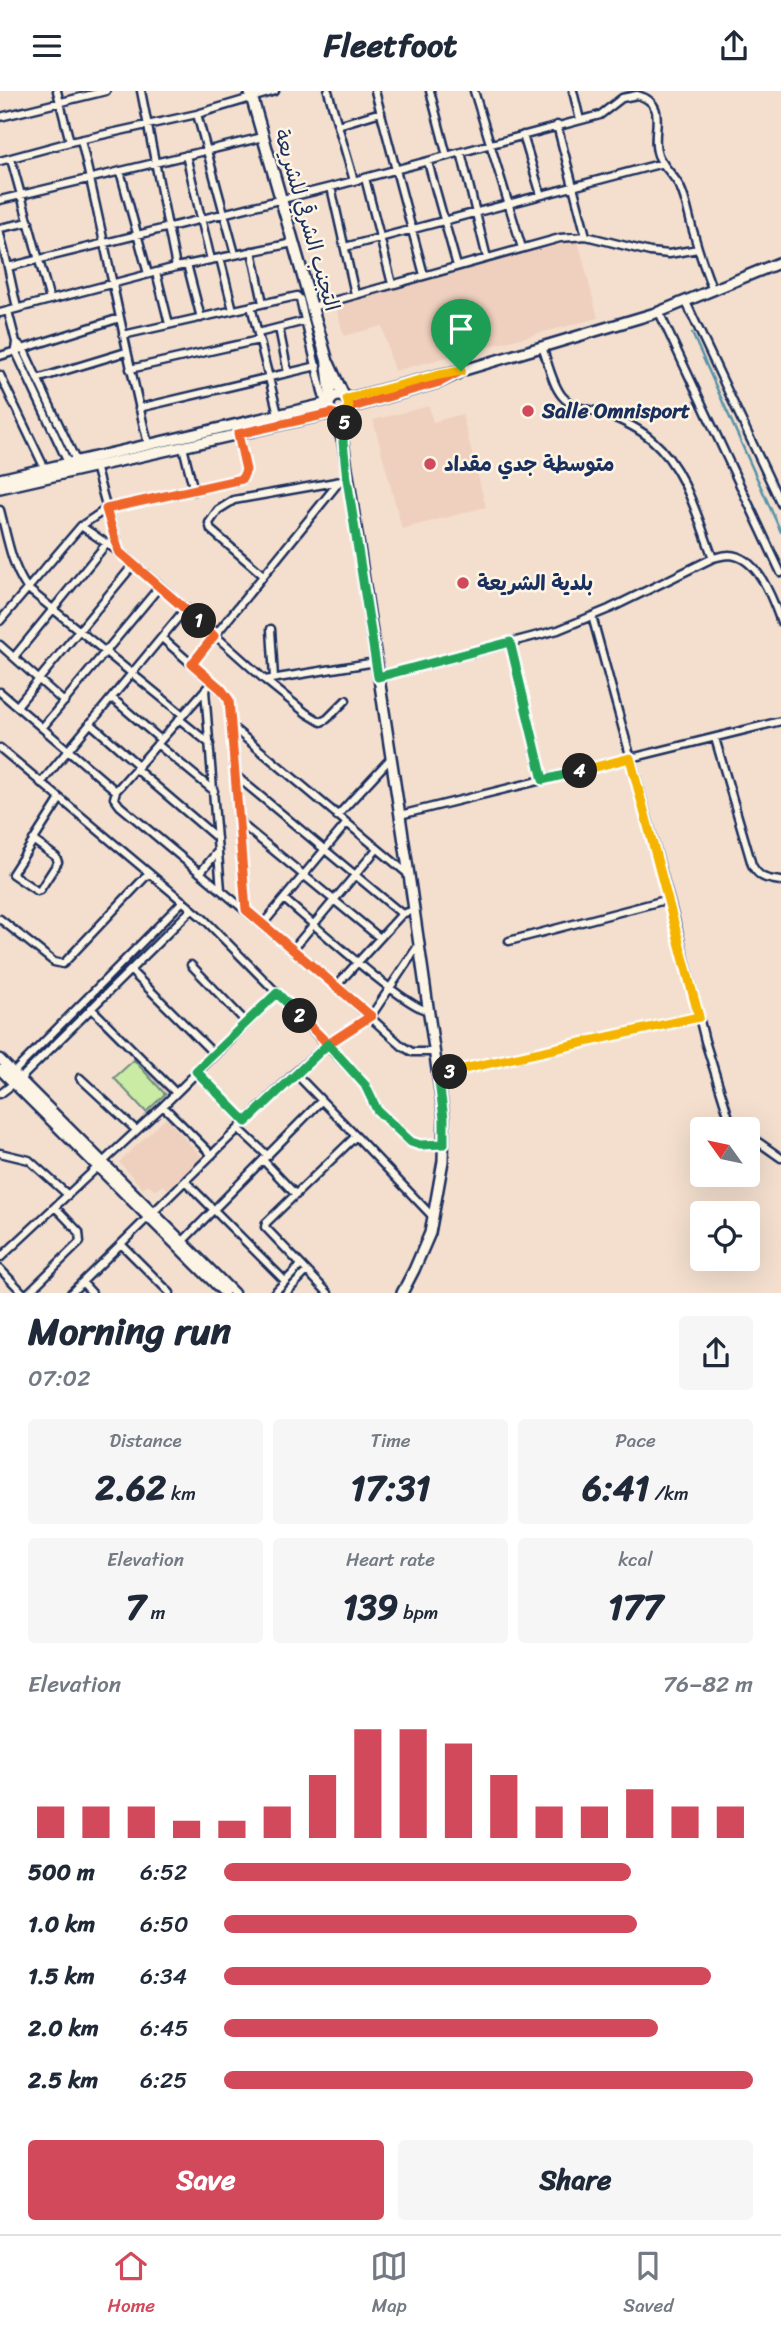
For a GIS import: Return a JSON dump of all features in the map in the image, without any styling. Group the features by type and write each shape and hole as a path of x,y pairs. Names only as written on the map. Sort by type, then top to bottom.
{"main road":[{"name":"التجنب الشرقي للشريعة","path":"251,94 327,361 347,404"},
{"path":"347,404 440,382 461,371 659,312 781,262"},
{"name":"التجنب الشرقي للشريعة","path":"327,361 330,407"},
{"path":"0,479 45,468 96,466 238,434 330,407 337,396 347,404"},
{"path":"0,488 148,444 278,414 330,407 341,416 347,404"},
{"path":"347,404 343,481 376,662 410,875 444,1118 443,1161 433,1217 419,1258 402,1293"},
{"path":"330,407 343,442"}],"street":[{"path":"57,91 70,142"},
{"path":"0,117 106,91"},
{"path":"141,91 176,267"},
{"path":"0,161 70,142 197,114 251,94 275,91"},
{"path":"328,91 354,181"},
{"path":"375,91 424,275"},
{"path":"430,91 447,156"},
{"path":"474,91 522,248"},
{"path":"573,91 580,120"},
{"path":"8,267 331,187 600,115 627,94 645,97 656,110 658,126 655,144 663,163 684,196 713,291"},
{"path":"338,125 381,112"},
{"path":"197,114 235,254"},
{"path":"557,125 586,236"},
{"path":"523,135 541,195"},
{"path":"0,200 263,137"},
{"path":"81,140 106,242 126,352 148,444"},
{"path":"461,152 487,258"},
{"path":"186,155 211,260"},
{"path":"11,159 50,300"},
{"path":"428,162 457,266"},
{"path":"345,247 663,163"},
{"path":"120,171 136,235 169,324"},
{"path":"365,178 392,284"},
{"path":"331,187 355,294"},
{"path":"0,228 29,222"},
{"path":"0,234 18,309"},
{"path":"312,307 561,238 586,236 668,254 698,249"},
{"path":"0,313 187,264 293,243"},
{"path":"252,251 264,303"},
{"path":"220,258 233,310"},
{"path":"187,264 201,317"},
{"path":"123,335 297,296 330,407"},
{"path":"686,302 781,504"},
{"path":"251,306 278,414"},
{"path":"8,311 18,347 74,467"},
{"path":"659,312 781,573"},
{"path":"0,356 18,347 120,318"},
{"path":"130,369 258,337 305,321"},
{"path":"279,328 288,373"},
{"path":"18,347 37,379 74,467"},
{"path":"542,347 559,394 565,400 579,409 604,414 625,423 645,434 667,454 692,504 713,558"},
{"path":"37,379 126,352"},
{"path":"139,408 317,366"},
{"path":"0,375 45,468"},
{"path":"0,621 81,526 106,509 242,479 246,474 238,434"},
{"path":"183,447 194,491"},
{"path":"96,466 119,552"},
{"path":"263,575 211,530 209,523 218,509 234,500 343,481"},
{"path":"192,664 343,481"},
{"path":"774,489 781,484"},
{"path":"0,510 3,534 19,577 27,588 210,744"},
{"path":"81,526 134,564 306,713 321,722 346,700"},
{"path":"14,657 107,543"},
{"path":"378,677 558,630 713,558 728,555 737,557 755,571 769,589 781,622"},
{"path":"17,706 134,564"},
{"path":"43,728 160,586"},
{"path":"41,783 186,608"},
{"path":"592,616 699,1017 729,1117"},
{"path":"271,629 274,678"},
{"path":"162,638 212,681 229,700 246,910"},
{"path":"510,642 543,780"},
{"path":"0,645 64,702"},
{"path":"265,680 376,662"},
{"path":"212,681 116,791 114,798 120,806 371,1016 407,1050 434,1052"},
{"path":"205,689 221,890"},
{"path":"0,692 116,791"},
{"path":"112,698 214,792"},
{"path":"400,815 781,721"},
{"path":"90,723 217,838"},
{"path":"231,725 410,875"},
{"path":"715,737 757,874 781,881"},
{"path":"0,748 192,909 328,1044 365,1085 377,1110 411,1142 420,1145 444,1144"},
{"path":"337,816 391,758"},
{"path":"235,775 402,914"},
{"path":"33,840 56,857 58,862 37,891 12,876 33,840 60,799"},
{"path":"239,822 380,938"},
{"path":"263,924 346,824"},
{"path":"293,949 377,849"},
{"path":"200,873 218,851"},
{"path":"0,919 54,962 62,964 149,873"},
{"path":"284,899 391,989 416,1007 429,1011"},
{"path":"509,941 669,899"},
{"path":"0,1094 183,901"},
{"path":"13,1079 91,1008 192,909"},
{"path":"336,986 402,914 414,910"},
{"path":"71,1293 295,1073 328,1044 371,1016 419,944"},
{"path":"191,965 246,1023"},
{"path":"130,970 214,1054"},
{"path":"0,1258 163,1106 277,993"},
{"path":"91,1008 175,1092"},
{"path":"438,1075 699,1017"},
{"path":"0,1059 13,1079"},
{"path":"0,1070 13,1079 152,1215 219,1291"},
{"path":"196,1071 246,1122"},
{"path":"295,1073 433,1217"},
{"path":"80,1078 136,1130"},
{"path":"183,1241 321,1101"},
{"path":"163,1106 212,1155"},
{"path":"239,1129 296,1195"},
{"path":"328,1293 265,1227 266,1223 355,1136"},
{"path":"760,1143 780,1156"},
{"path":"0,1153 29,1160 68,1195"},
{"path":"185,1181 285,1281"},
{"path":"28,1293 80,1242 79,1232 55,1207"},
{"path":"152,1215 183,1241 234,1293"},
{"path":"121,1244 170,1293"},
{"path":"274,1293 285,1281 304,1268"},
{"path":"286,1293 304,1268"},
{"path":"0,1269 23,1293"},
{"path":"82,1282 92,1293"}],"shaded area":[{"path":"578,240 598,318 394,371 382,326 344,336 335,304"},
{"name":"متوسطة جدي مقداد","path":"429,406 433,422 462,414 486,507 402,529 373,420"},
{"path":"166,1118 202,1157 167,1189 163,1185 155,1191 148,1184 143,1189 119,1162"}],"green space":[{"path":"134,1060 165,1094 146,1112 114,1078"}],"waterway":[{"path":"692,333 781,532"}],"place":[{"name":"Salle Omnisport","path":"528,411"},
{"name":"متوسطة جدي مقداد","path":"430,464"},
{"name":"بلدية الشريعة","path":"463,583"}],"route":[{"path":"461,371 347,399 349,402 349,408 349,409 343,442 347,479 378,677 510,642 543,780 630,758 699,1017 438,1075 444,1118 444,1144 420,1145 411,1142 377,1110 365,1085 328,1044 246,1122 196,1071 277,993 328,1044 371,1016 246,910 229,700 221,689 192,664 214,636 186,608 119,552 106,509 242,479 246,470 238,434 332,413 341,416 347,413 349,408 440,382 461,371"}]}
